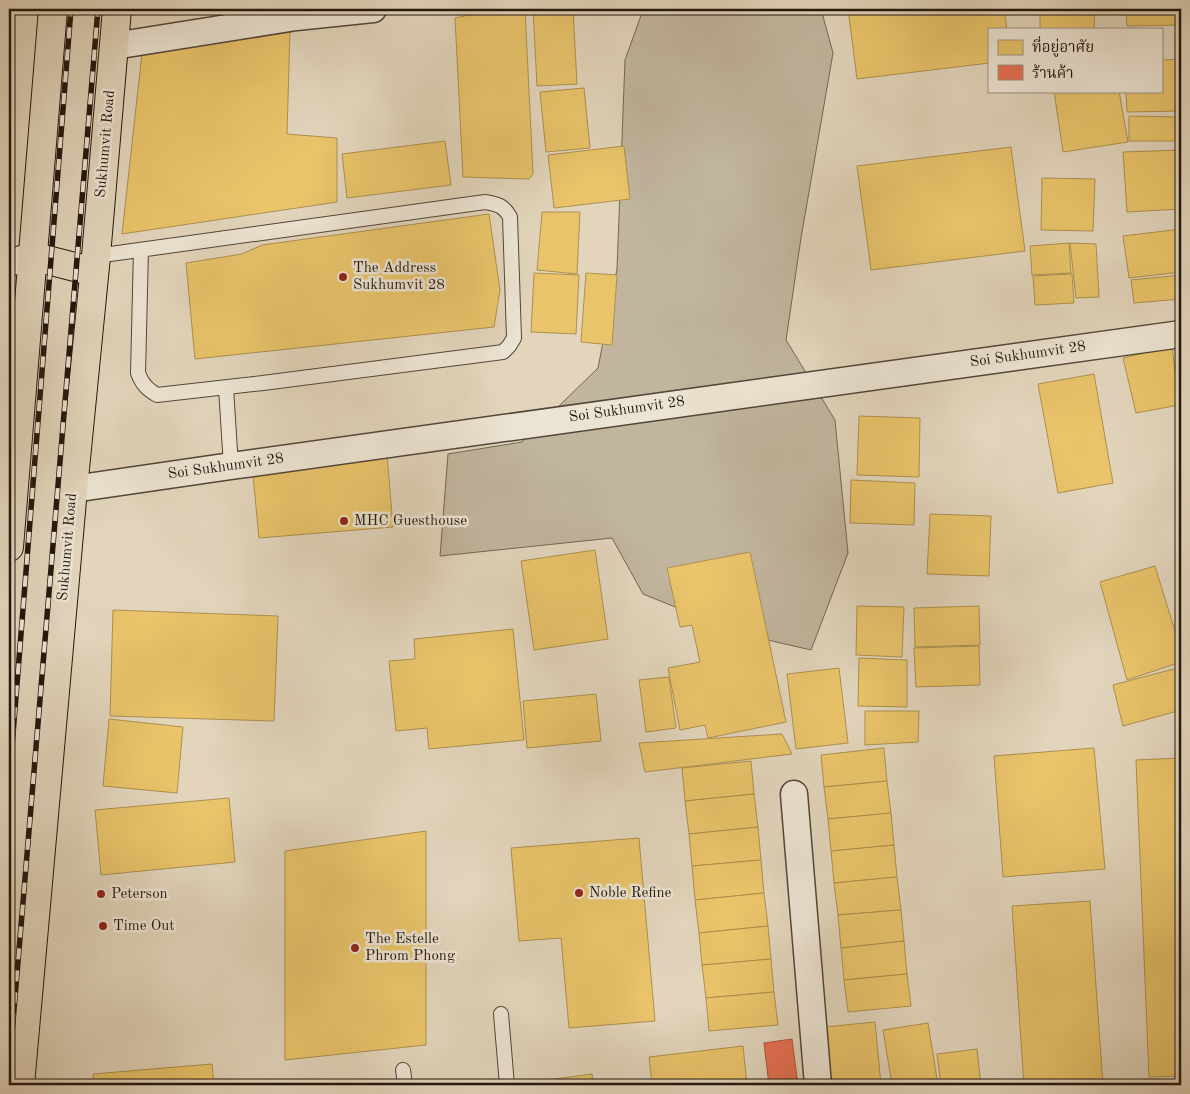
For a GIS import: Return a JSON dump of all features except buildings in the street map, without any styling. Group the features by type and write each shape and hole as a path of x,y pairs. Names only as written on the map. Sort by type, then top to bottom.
{"main road":[{"path":"9,547 21,259 53,9"},
{"name":"Sukhumvit Road","path":"20,1085 117,9"},
{"path":"21,259 95,264"}],"street":[{"path":"114,46 297,13 373,9"},
{"name":"Soi Sukhumvit 28","path":"73,489 1181,334"},
{"path":"794,794 818,1085"}],"lane":[{"path":"95,264 141,250 485,202 504,207 510,217 514,338 502,352 226,388 157,395 148,390 138,373 141,250"},
{"path":"226,388 230,466"},
{"path":"501,1014 507,1085"},
{"path":"404,1070 405,1085"}],"shaded area":[{"path":"821,9 833,53 801,238 786,340 835,420 848,553 811,650 742,634 643,594 612,538 440,556 448,454 522,442 598,368 617,269 625,60 643,10"}],"railway":[{"path":"9,784 71,9"},
{"path":"9,1069 98,9"}],"place":[{"name":"The Address Sukhumvit 28","path":"343,277"},
{"name":"MHC Guesthouse","path":"344,521"},
{"name":"Noble Refine","path":"579,893"},
{"name":"Peterson","path":"101,894"},
{"name":"Time Out","path":"103,926"},
{"name":"The Estelle Phrom Phong","path":"355,948"}]}
